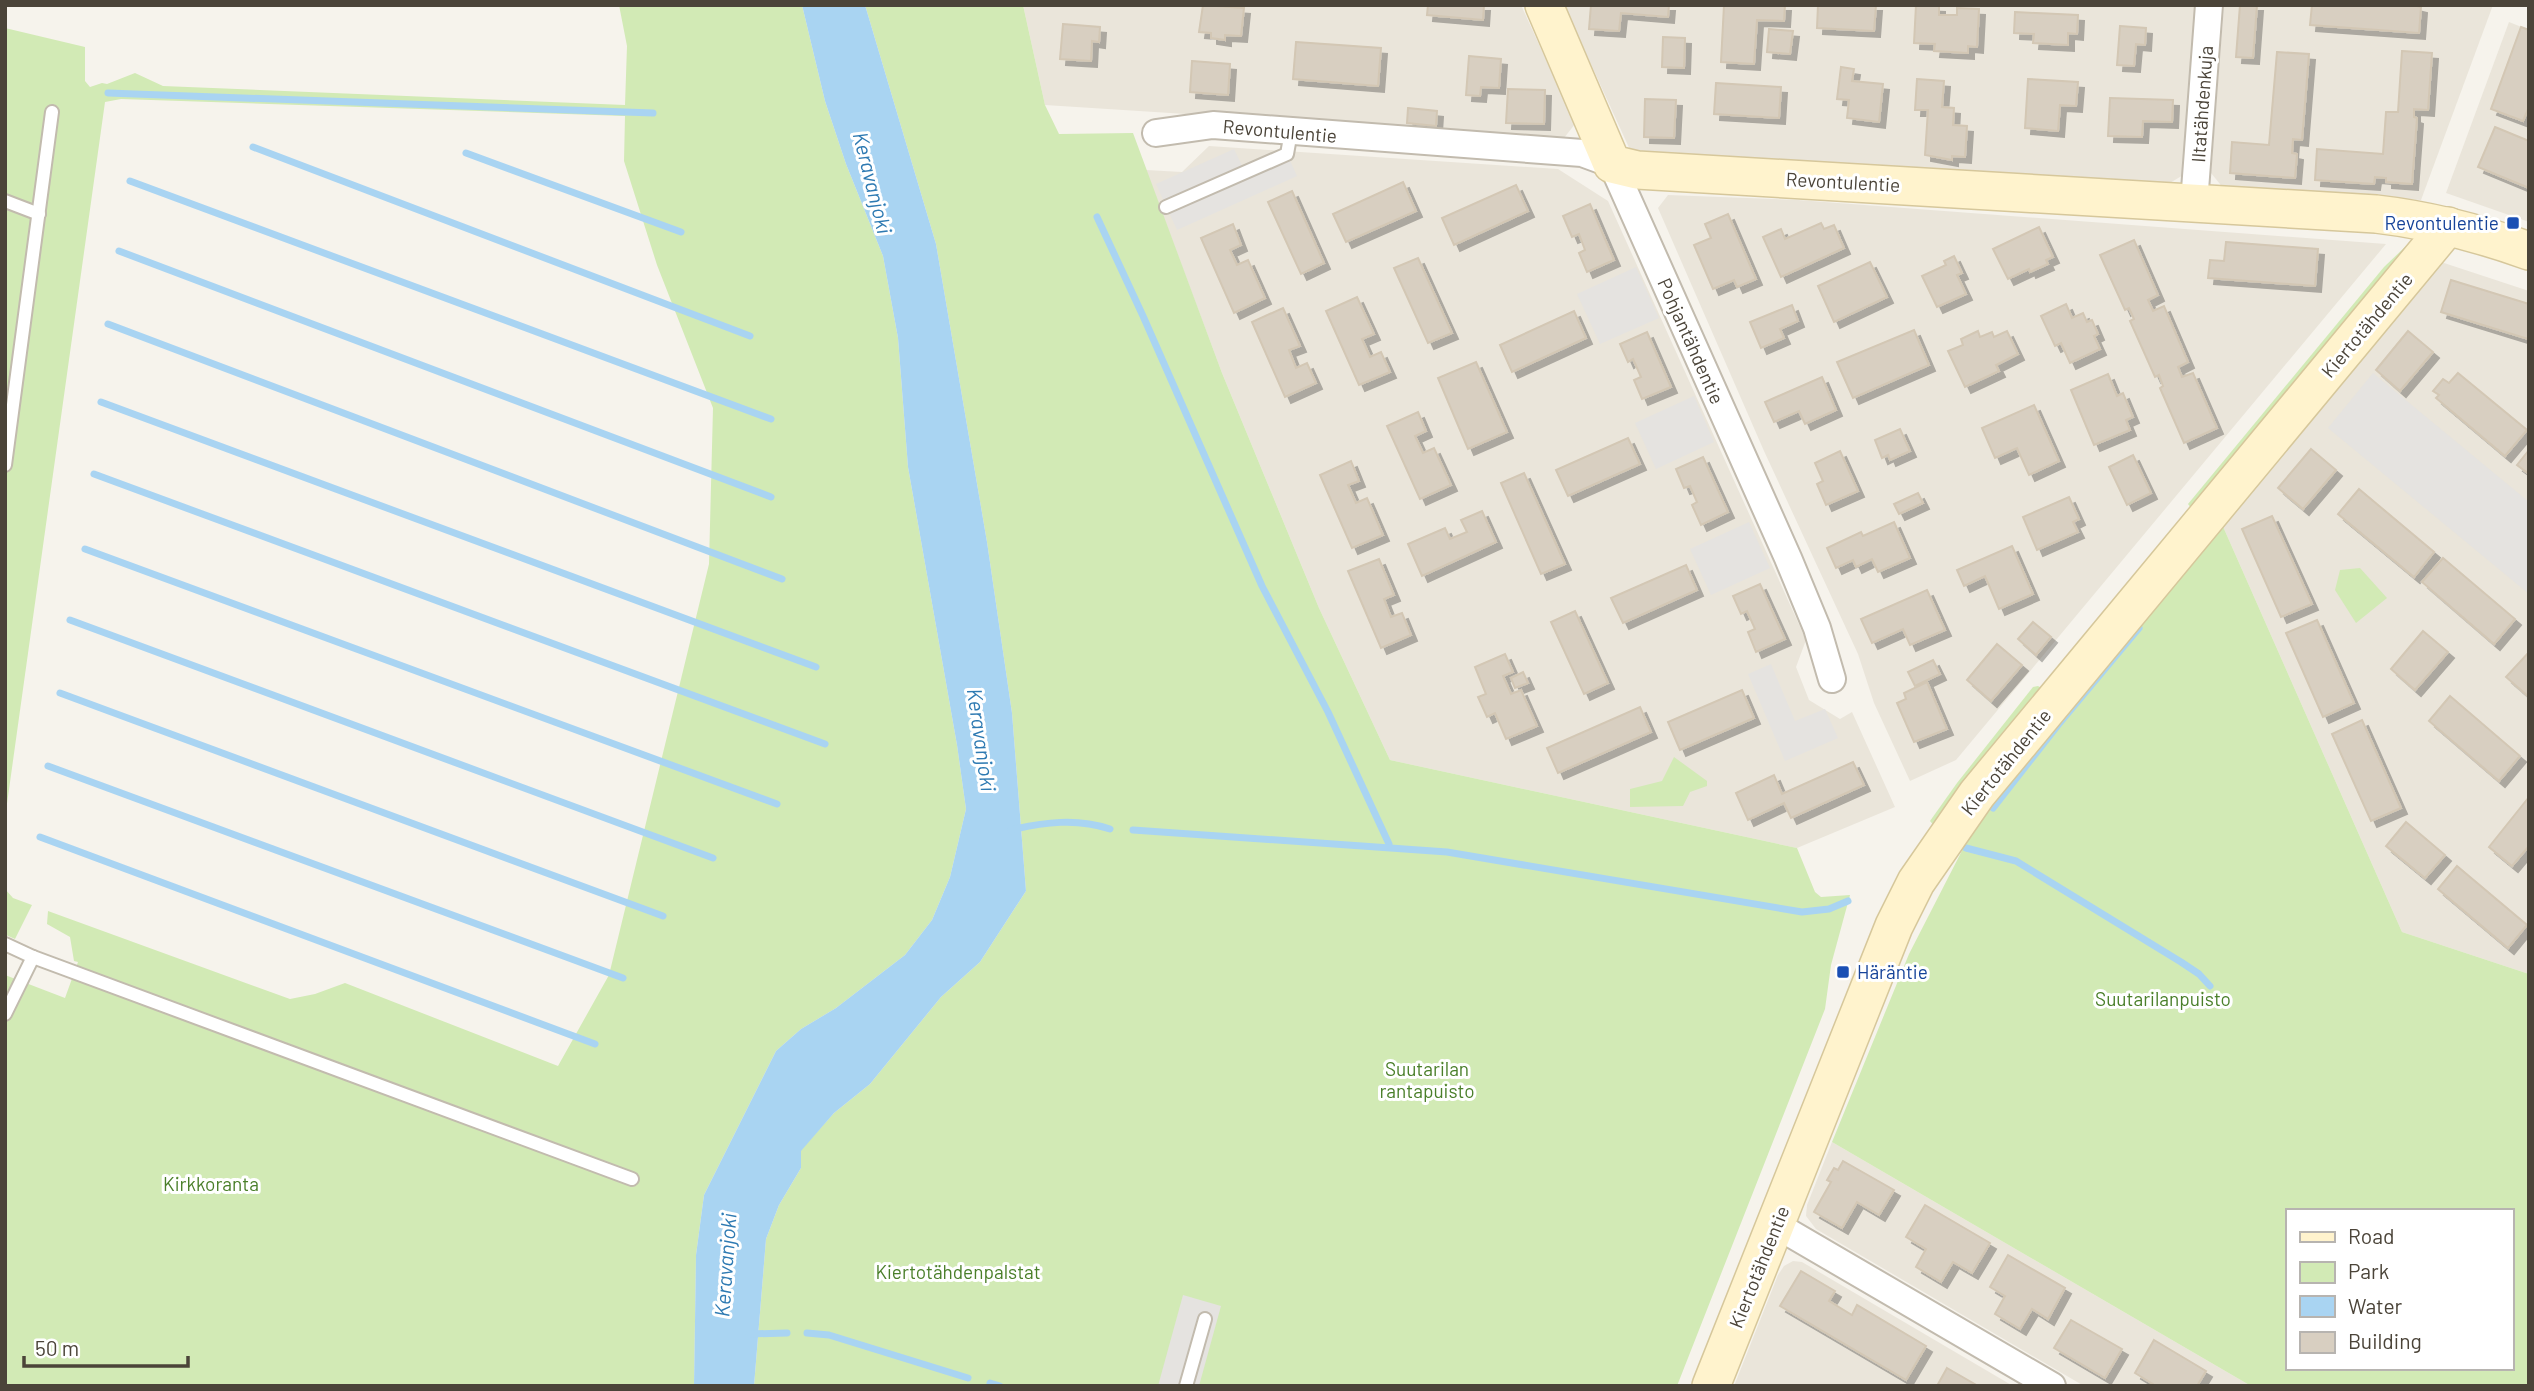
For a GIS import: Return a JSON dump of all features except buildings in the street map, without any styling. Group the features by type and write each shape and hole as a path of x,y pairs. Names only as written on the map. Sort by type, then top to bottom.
{"street":[{"name":"Pohjantähdentie","path":"1544,5 1788,558 1817,628 1832,678"},
{"name":"Iltatähdenkuja","path":"2194,203 2209,5"},
{"name":"Revontulentie","path":"1156,133 1213,125 1582,153 1637,170 2376,214 2419,219 2448,226 2529,251"},
{"name":"Kiertotähdentie","path":"1711,1386 1863,997 1916,882 1977,794 2448,226"},
{"path":"1776,1225 2052,1386"}],"lane":[{"path":"5,465 52,112"},
{"path":"1167,207 1287,154 1291,132"},
{"path":"5,201 39,214"},
{"path":"5,944 33,957 632,1179"},
{"path":"5,1014 33,957"},
{"path":"1186,1386 1205,1319"}],"shaded area":[{"path":"1023,5 1521,5 1575,124 1564,138 1045,105"},
{"path":"1564,5 2197,5 2185,174 2168,184 1631,152"},
{"path":"2224,5 2493,5 2421,200 2224,189 2211,173"},
{"path":"2509,22 2529,30 2529,222 2446,193"},
{"path":"1209,146 1558,169 1608,201 1806,640 1796,667 1809,700 1840,719 1852,712 1895,807 1797,848 1390,760 1319,608 1222,373 1146,170 1182,172"},
{"path":"1234,149 1245,172 1287,154 1297,176 1177,230 1156,184"},
{"path":"1668,195 1798,200 2386,244 1956,760 1910,781 1874,703 1858,654 1764,451 1658,208"},
{"path":"2438,261 2529,291 2529,974 2402,932 2221,522"},
{"path":"1636,267 1659,318 1600,344 1577,294"},
{"path":"2373,373 2529,502 2529,594 2328,428"},
{"path":"1694,396 1714,442 1656,469 1635,423"},
{"path":"1749,522 1770,568 1711,595 1690,549"},
{"path":"1771,664 1795,721 1825,709 1838,738 1785,761 1748,674"},
{"path":"1832,1142 2251,1386 2084,1386 1816,1229 1806,1216 1807,1205"},
{"path":"1793,1261 1802,1262 2013,1386 1734,1386 1778,1275 1784,1266"},
{"path":"1183,1295 1221,1306 1199,1386 1158,1386"}],"green space":[{"name":"Kirkkoranta","path":"619,5 802,5 825,101 846,164 883,256 898,338 908,467 957,745 966,809 950,877 932,920 905,955 836,1008 801,1029 776,1051 704,1195 696,1255 694,1386 5,1386 5,975 65,998 78,962 74,961 70,937 47,924 48,911 290,999 315,994 345,983 558,1066 609,975 709,564 713,408 657,265 624,161 625,116 121,99 105,102 5,818 5,28 85,47 85,81 90,87 107,84 135,73 163,86 625,105 627,46"},
{"name":"Suutarilan rantapuisto","path":"865,5 1023,5 1045,105 1059,134 1133,133 1222,373 1319,608 1390,760 1797,848 1815,892 1821,897 1850,895 1831,965 1825,1009 1677,1386 754,1386 766,1239 779,1205 801,1168 800,1151 834,1113 870,1084 941,997 980,962 1026,891 1012,713 987,542 936,244"},
{"path":"2406,246 2410,248 2191,508 2188,504 2384,267"},
{"name":"Suutarilanpuisto","path":"2221,522 2402,932 2529,974 2529,1386 2251,1386 1832,1142 1909,954 1970,835 1998,791"},
{"path":"2360,568 2387,598 2356,623 2335,590 2340,570"},
{"path":"2038,686 2045,690 1937,829 1930,821 2033,687"},
{"path":"1674,757 1707,781 1707,786 1690,792 1683,806 1630,807 1630,789 1662,781"},
{"path":"5,889 13,898 32,905 15,939 5,932"}],"water":[{"name":"Keravanjoki","path":"802,5 865,5 936,244 987,542 1012,713 1026,891 980,962 941,997 870,1084 834,1113 801,1151 801,1168 779,1205 766,1239 754,1386 694,1386 696,1255 704,1195 776,1051 801,1029 836,1008 905,955 932,920 950,877 966,809 908,467 898,338 883,256 846,164 825,101"}],"waterway":[{"path":"108,93 653,113"},
{"path":"253,147 750,336"},
{"path":"466,153 681,232"},
{"path":"130,181 771,419"},
{"path":"1097,217 1262,586 1328,712 1389,844"},
{"path":"119,251 771,497"},
{"path":"108,324 782,579"},
{"path":"101,402 816,667"},
{"path":"94,474 825,744"},
{"path":"85,549 777,804"},
{"path":"70,620 713,858"},
{"path":"1993,808 2139,628"},
{"path":"60,693 663,916"},
{"path":"48,766 623,978"},
{"path":"1011,830 1061,822 1085,823 1110,829"},
{"path":"1133,830 1447,852 1802,912 1829,909 1848,901"},
{"path":"40,837 595,1044"},
{"path":"1966,848 2016,861 2181,962 2199,974 2210,986"},
{"path":"749,1334 787,1333"},
{"path":"807,1333 829,1335 968,1378"},
{"path":"990,1383 1000,1386"}],"place":[{"name":"Revontulentie","path":"2513,223"},
{"name":"Häräntie","path":"1843,972"}],"park label":[{"name":"Kiertotähdenpalstat","path":"958,1272"}]}
